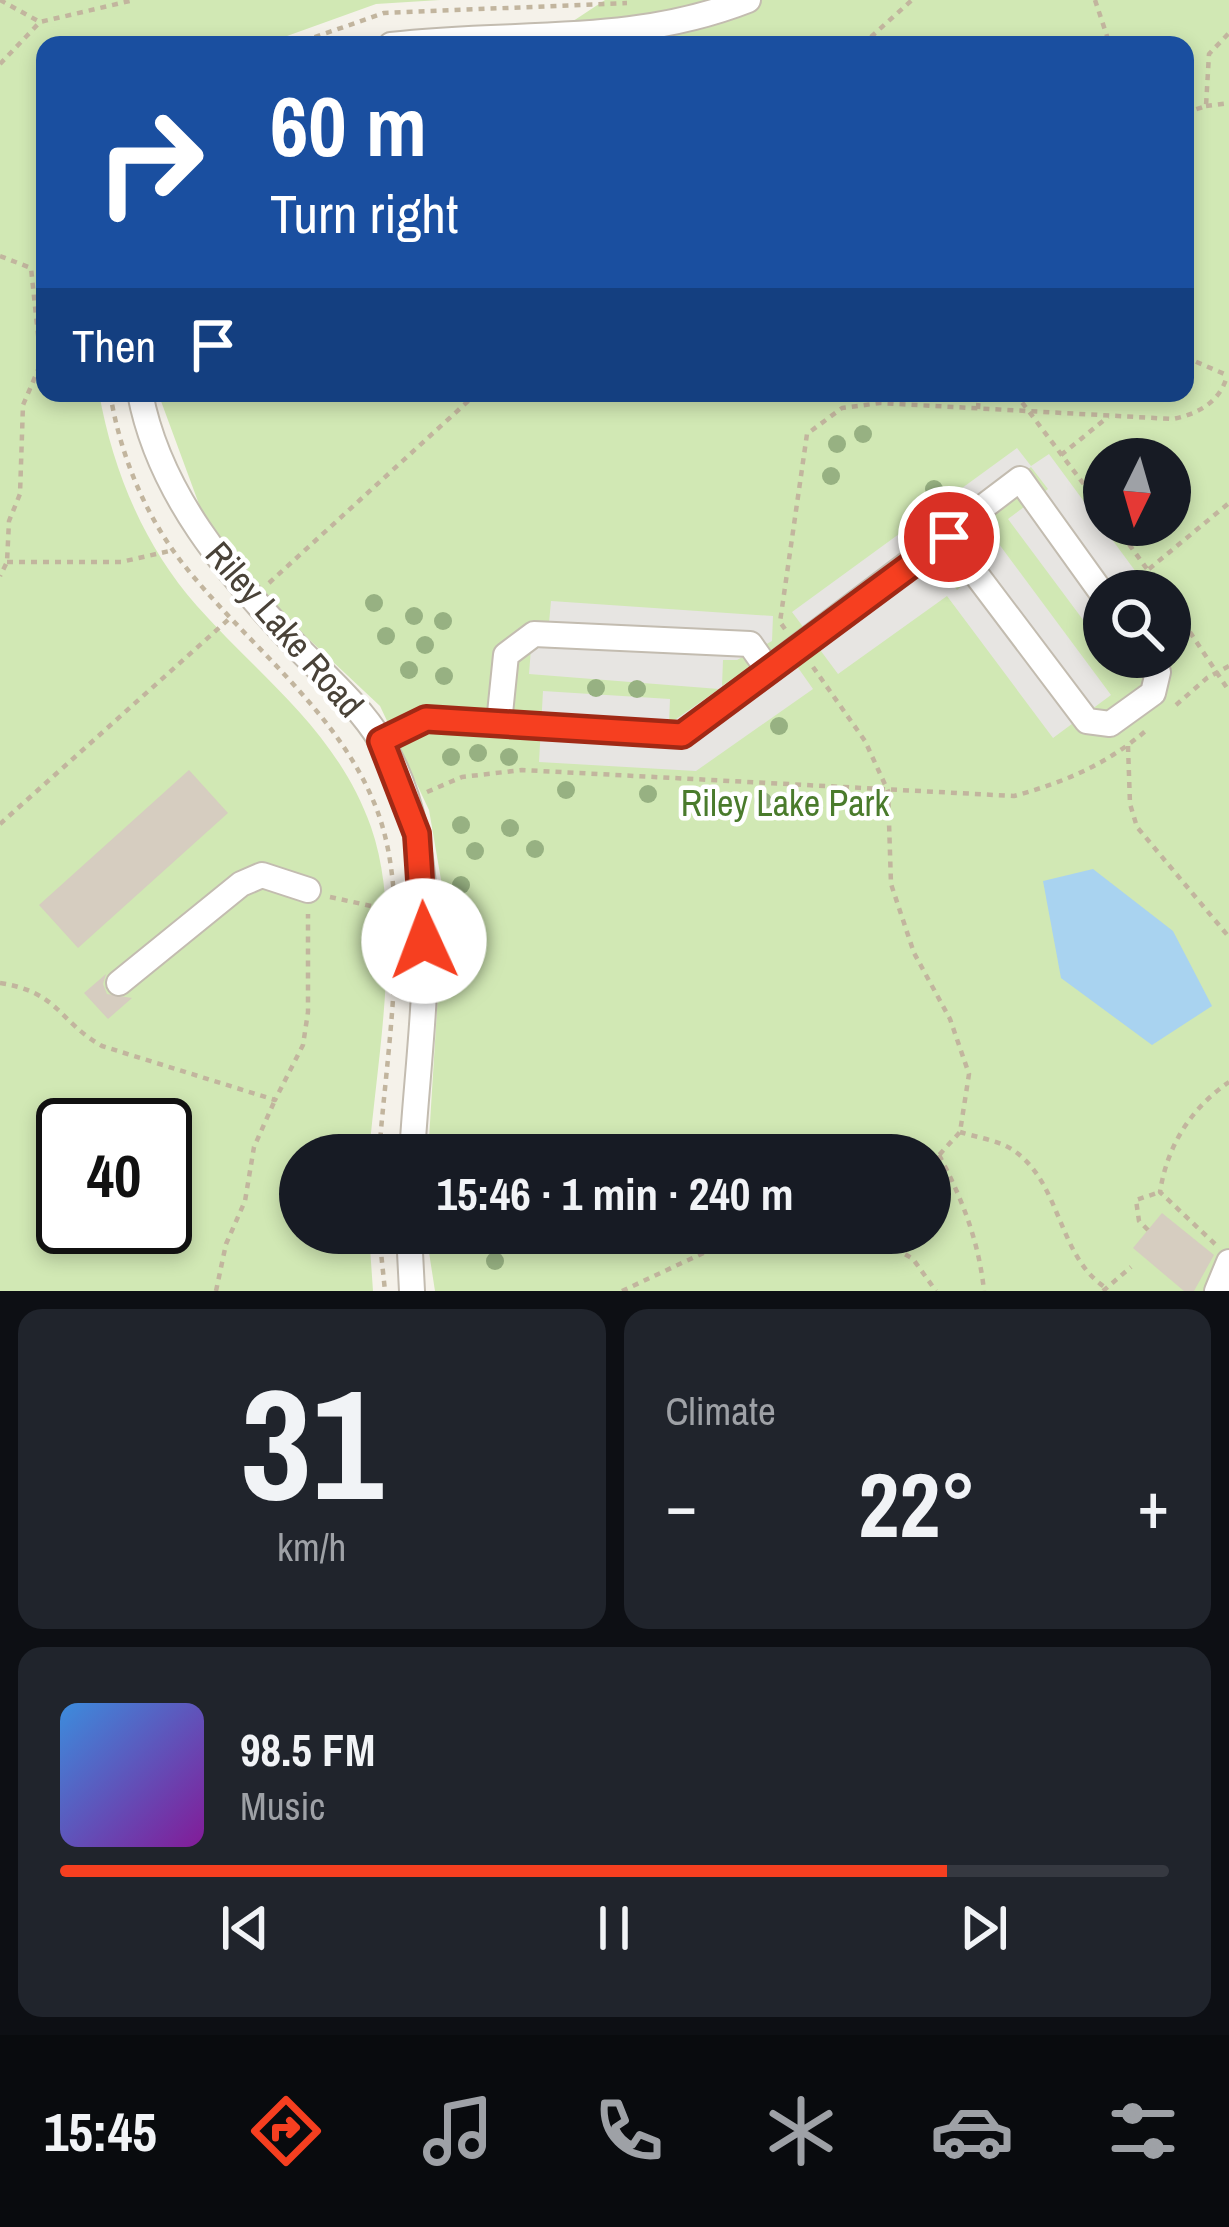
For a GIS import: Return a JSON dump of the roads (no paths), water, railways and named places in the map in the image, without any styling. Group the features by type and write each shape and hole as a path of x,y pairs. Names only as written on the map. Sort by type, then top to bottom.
{"street":[{"path":"555,36 646,31 705,17 748,0"},
{"name":"Riley Lake Road","path":"142,402 155,453 182,507 252,598 340,689 381,741 406,801 417,834 424,941 413,1134"},
{"path":"381,741 426,719 682,735 1020,479 1085,570"},
{"path":"949,537 1088,721 1110,724 1153,693 1157,678"},
{"path":"499,723 506,655 534,634 750,644 769,670"},
{"path":"119,983 241,884 262,875 308,890"},
{"path":"410,1254 412,1291"},
{"path":"1217,1291 1229,1260"}],"water":[{"path":"1093,869 1173,931 1212,1006 1152,1045 1061,978 1043,881"}],"park label":[{"name":"Riley Lake Park","path":"785,803"}]}
